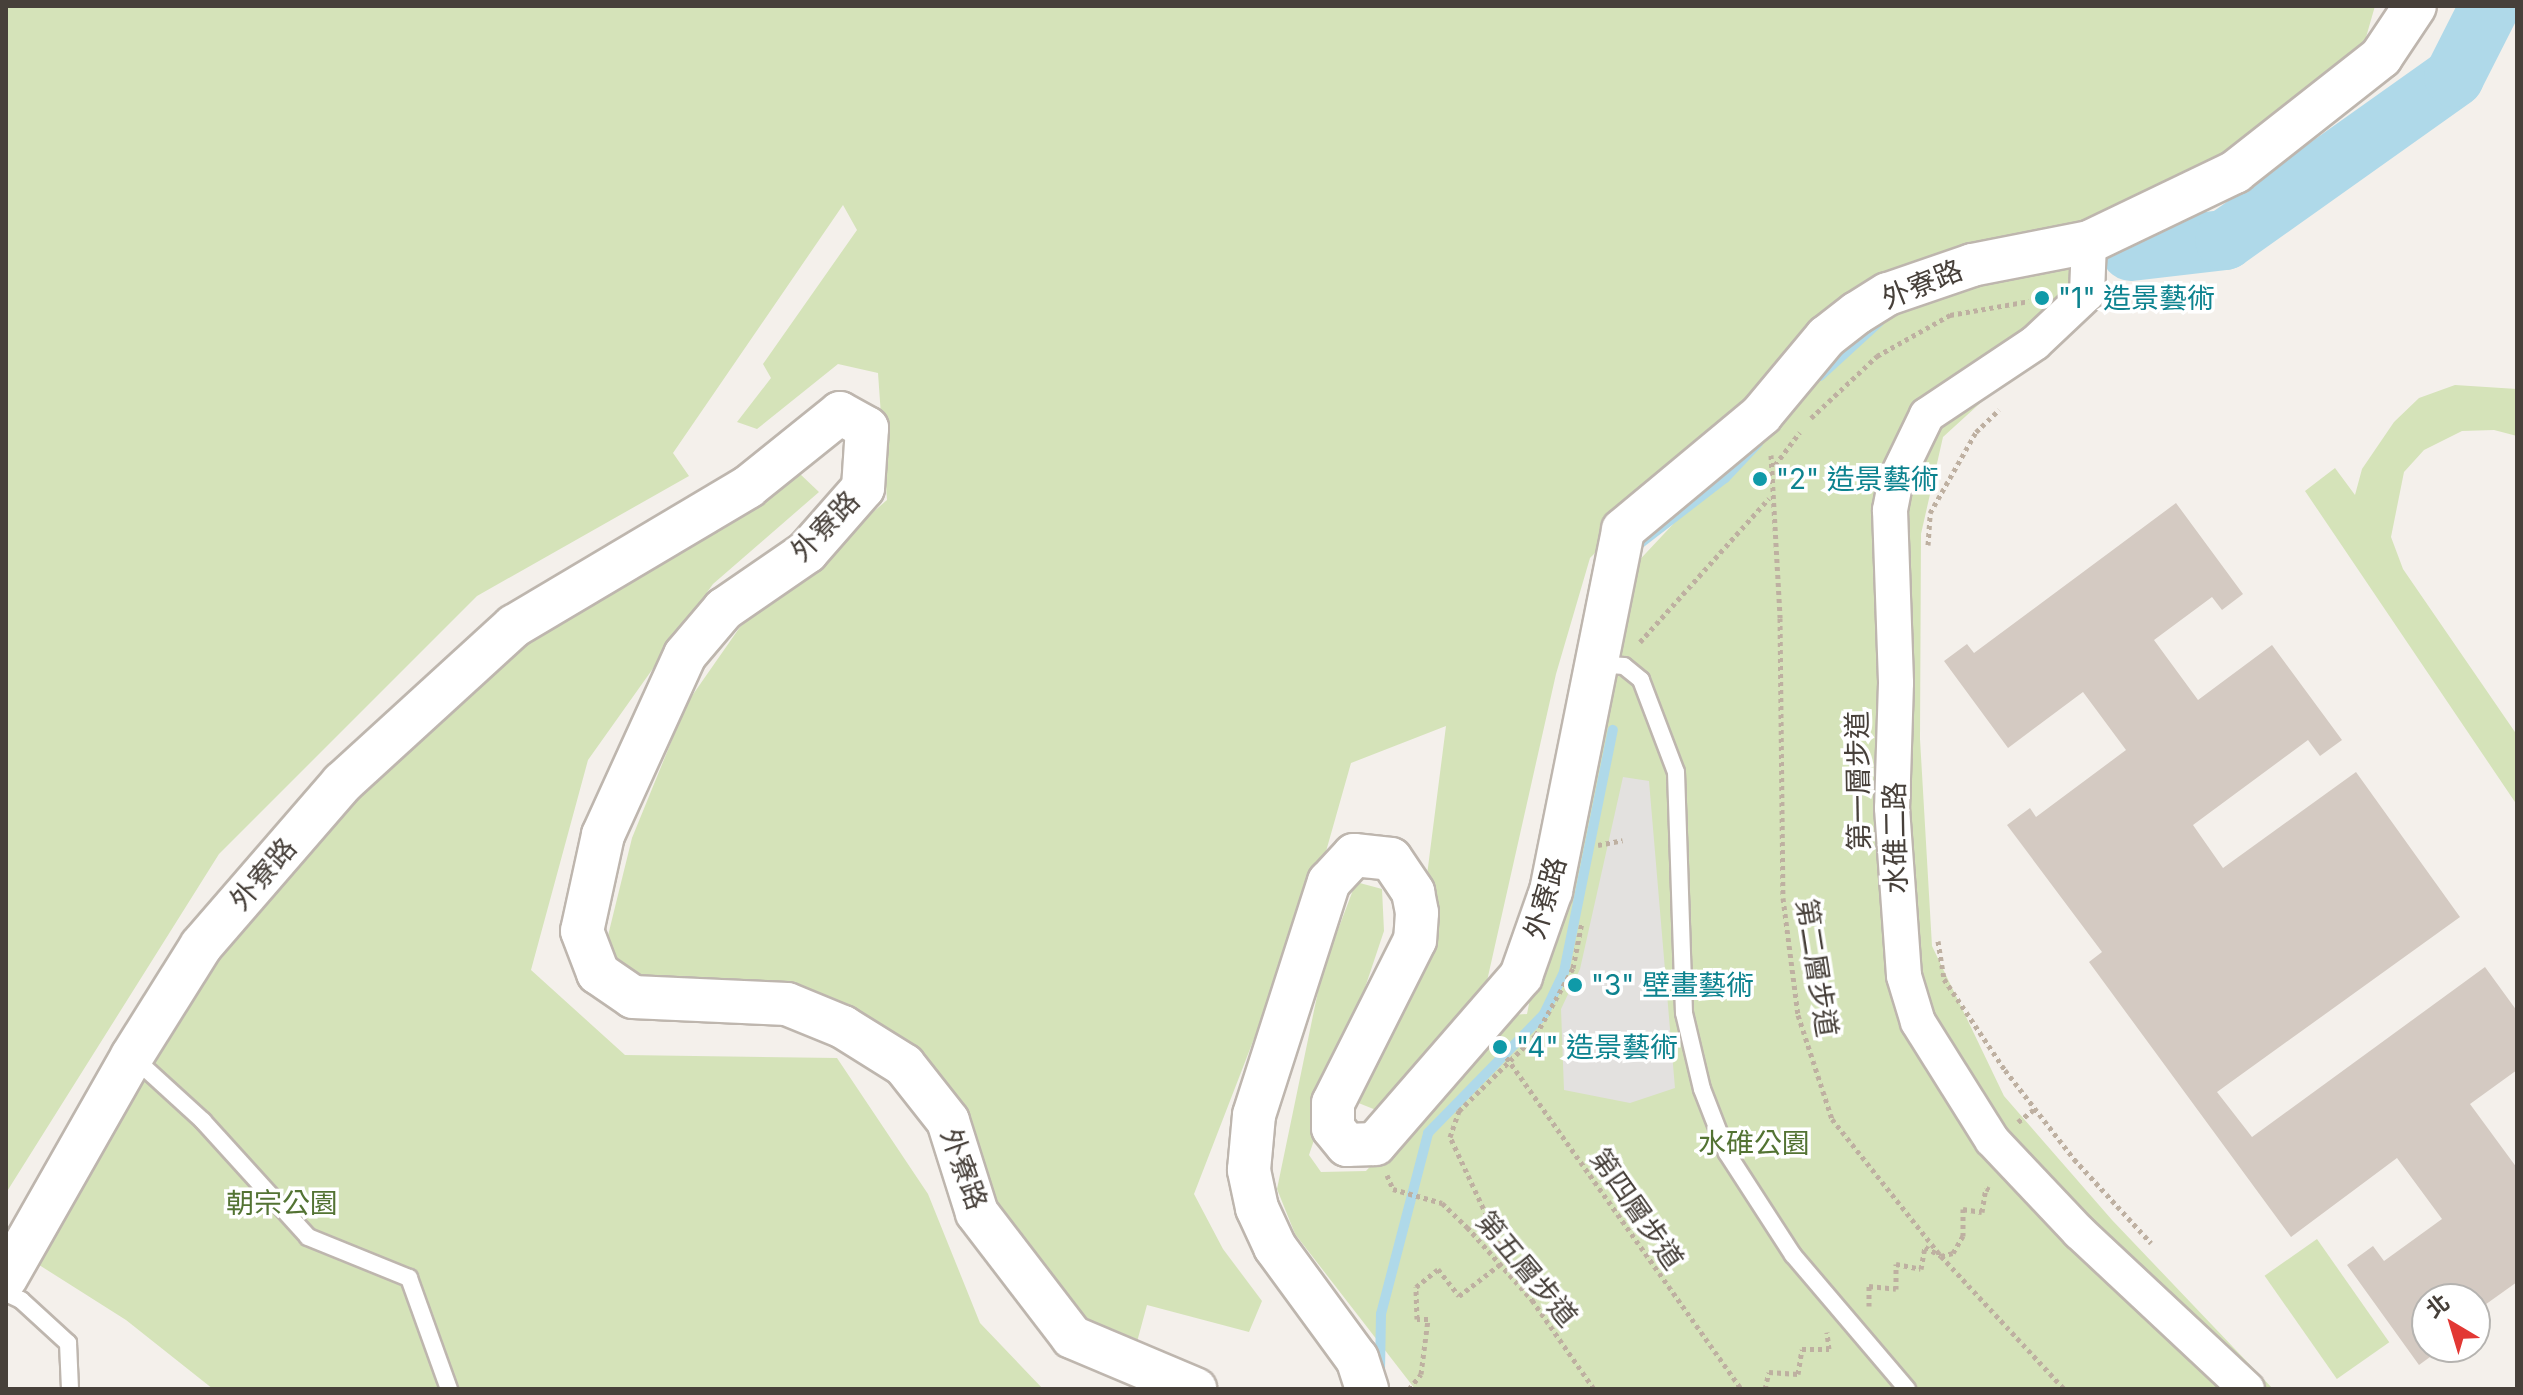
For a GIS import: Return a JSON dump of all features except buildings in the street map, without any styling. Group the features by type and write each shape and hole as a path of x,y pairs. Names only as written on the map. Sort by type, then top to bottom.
{"street":[{"name":"外寮路","path":"1367,1389 1357,1359 1275,1247 1251,1183 1254,1115 1329,882 1354,855 1391,859 1413,892 1415,940 1333,1103 1333,1128 1347,1145 1375,1144 1521,976 1551,891 1609,665 1623,530 1761,415 1826,337 1888,294 2015,253 2089,242 2235,172 2381,57 2415,6"},
{"path":"2074,297 2089,242"},
{"name":"水碓二路","path":"2074,297 2035,343 1927,415 1896,479 1890,510 1896,683 1892,808 1904,976 1918,1022 1992,1140 2079,1232 2247,1389"},
{"name":"外寮路","path":"6,1278 132,1056 201,946 342,783 514,626 748,487 840,413 867,428 863,488 807,552 724,609 685,655 603,835 582,931 598,973 633,997 787,1004 843,1027 904,1065 948,1121 977,1213 1072,1337 1195,1389"}],"lane":[{"path":"1609,665 1641,680 1676,772 1684,1013 1702,1089 1727,1153 1842,1318 1907,1389"},
{"path":"132,1056 203,1121 308,1237 409,1278 449,1389"},
{"path":"6,1293 21,1300 68,1343 70,1389"}],"path":[{"name":"第二層步道","path":"2064,1389 1941,1256 1832,1119 1798,1015 1783,898 1780,618 1770,497 1774,466 1810,419 1877,356 1950,315 2074,297"},
{"path":"1609,665 1725,552 1770,497"},
{"path":"1927,560 1930,513"},
{"path":"1937,933 1944,979 2005,1070 2074,1159 2151,1243"},
{"name":"第四層步道","path":"1502,1051 1741,1389"},
{"path":"1409,1389 1421,1374 1428,1319 1417,1319 1416,1287 1438,1269 1459,1296 1502,1266 1507,1259 1450,1137 1459,1111 1510,1059"},
{"path":"1765,1389 1769,1372 1798,1374 1802,1349 1829,1349 1826,1326 1852,1310 1870,1312 1869,1286 1896,1289 1896,1264 1921,1269 1925,1247 1941,1256 1953,1253 1963,1236 1963,1209 1982,1212 1986,1188 1997,1193"},
{"name":"第五層步道","path":"1393,1189 1442,1203 1502,1266 1594,1389"}],"green space":[{"name":"水碓公園","path":"6,6 2375,6 2354,79 2189,214 2062,246 2102,292 1943,437 1921,534 1920,739 1932,946 2004,1096 2112,1220 2273,1389 1415,1389 1295,1234 1277,1189 1322,972 1356,882 1382,889 1384,931 1309,1155 1321,1172 1366,1171 1511,1015 1527,1014 1581,739 1631,569 1845,341 2012,259 1924,280 1763,384 1590,558 1556,674 1487,981 1376,1110 1351,1100 1426,883 1446,726 1351,763 1325,855 1194,1194 1223,1249 1262,1301 1249,1332 1147,1305 1131,1364 1016,1260 940,1089 827,1012 655,1011 601,964 632,838 687,703 740,627 887,500 878,373 838,364 757,429 737,422 771,378 763,364 857,230 843,205 673,453 689,476 477,596 219,854 6,1193"},
{"path":"2455,385 2517,389 2517,436 2494,430 2462,431 2424,450 2404,472 2391,537 2403,569 2517,735 2517,805 2305,491 2335,468 2355,495 2362,469 2394,422 2419,398"},
{"name":"朝宗公園","path":"799,473 819,492 713,584 588,760 531,970 625,1055 837,1058 928,1194 980,1323 1043,1389 213,1389 126,1320 36,1263 141,1077 205,979 311,846 522,636"},
{"path":"2317,1239 2389,1342 2337,1379 2265,1276"}],"shaded area":[{"path":"1623,777 1649,781 1675,1088 1630,1103 1564,1090 1561,1009 1580,969"}],"waterway":[{"path":"2131,251 2225,240 2454,77 2490,6"},
{"path":"1820,376 1879,322"},
{"path":"1637,551 1638,545 1725,478 1758,443"},
{"path":"1380,1371 1381,1314 1428,1133 1544,1014 1564,972 1613,730"}],"place":[{"name":"\"1\" 造景藝術","path":"2042,298"},
{"name":"\"2\" 造景藝術","path":"1760,479"},
{"name":"\"3\" 壁畫藝術","path":"1575,985"},
{"name":"\"4\" 造景藝術","path":"1500,1047"}]}
